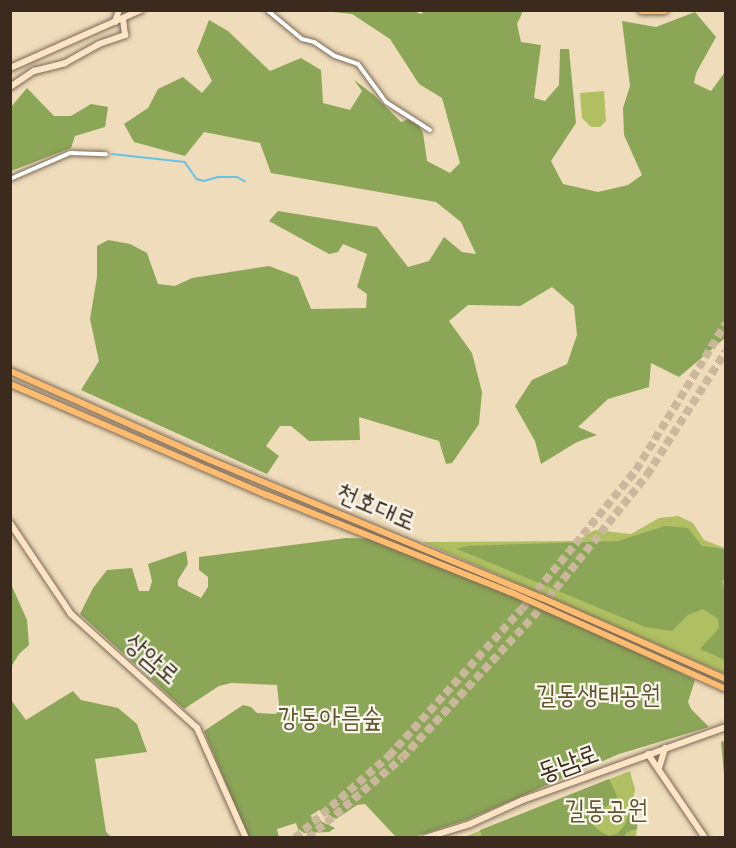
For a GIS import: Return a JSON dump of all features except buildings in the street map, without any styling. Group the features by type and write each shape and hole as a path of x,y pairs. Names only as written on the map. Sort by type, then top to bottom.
{"highway":[{"path":"642,10 662,11"}],"main road":[{"path":"115,22 119,10"},
{"path":"10,68 140,11"},
{"path":"10,87 34,71 65,63 99,44 125,35 123,18"},
{"name":"천호대로","path":"10,371 210,460 542,598 726,679"},
{"name":"천호대로","path":"10,384 267,495 502,589 726,689"},
{"name":"상암로","path":"10,523 71,614 197,728 246,837"},
{"name":"동남로","path":"425,837 470,824 523,800 726,727"},
{"path":"659,769 665,748"},
{"path":"648,754 705,837"}],"street":[{"path":"267,10 302,39 314,42 335,56 358,64 386,102 430,130"},
{"path":"10,179 70,153 106,154"}],"green space":[{"path":"411,10 421,14 425,10 523,11 517,24 521,42 541,45 534,98 545,101 559,85 560,49 569,49 576,123 551,161 563,184 598,192 628,185 642,175 624,135 623,108 630,86 622,21 656,27 695,12 716,37 696,73 694,83 711,91 725,72 725,338 679,377 651,363 649,387 608,399 578,427 597,435 577,442 541,464 535,441 515,406 532,380 567,364 577,335 574,306 552,287 520,306 468,305 449,321 472,353 482,392 479,424 452,463 446,464 439,441 359,417 360,440 309,441 291,426 280,426 266,446 279,456 267,474 81,390 99,361 90,319 97,277 97,246 108,240 130,244 147,253 158,284 175,286 192,278 269,266 298,277 311,309 366,308 367,294 357,287 367,254 343,244 338,252 329,254 269,221 278,211 377,227 408,267 429,261 444,237 462,252 476,254 461,222 436,202 271,173 260,143 204,132 185,156 134,142 124,124 148,108 158,89 183,77 202,93 212,81 197,51 209,20 228,31 270,71 301,58 321,70 323,103 350,110 362,91 354,80 374,95 401,122 414,117 423,133 427,161 450,173 460,163 442,98 419,84 390,39 352,14 325,11"},
{"path":"27,88 54,116 71,116 91,104 108,107 105,127 75,136 71,148 11,171 11,107"},
{"path":"604,91 606,121 600,127 591,127 582,118 580,93"},
{"path":"678,516 693,523 704,540 725,548 725,674 422,542 577,541 595,530 631,534 659,518"},
{"path":"665,526 688,528 702,546 725,549 725,578 722,581 726,595 725,660 700,649 719,628 718,619 703,609 688,615 672,631 645,627 457,549 466,546 618,541"},
{"name":"강동아름숲","path":"346,538 384,539 538,604 695,680 688,702 691,709 709,727 619,754 469,819 414,837 396,837 365,804 357,805 336,819 319,810 310,816 335,828 329,832 304,833 298,829 296,823 277,829 279,837 248,837 204,731 243,705 251,707 257,713 276,714 279,704 277,685 231,683 219,686 184,709 80,614 93,588 107,570 132,568 139,591 149,591 152,581 148,564 186,551 188,564 178,580 178,586 201,598 208,587 208,577 199,570 199,557"},
{"path":"11,584 27,620 29,645 19,654 11,667"},
{"path":"73,691 81,700 118,708 137,724 147,752 95,759 106,832 111,837 11,837 11,700 26,720"},
{"path":"725,740 725,785 721,742"},
{"name":"길동공원","path":"630,771 635,789 633,800 639,800 636,837 462,838"},
{"name":"길동공원","path":"609,779 617,796 616,802 594,812 591,819 593,825 601,832 609,836 617,834 625,825 633,801 639,800 637,829 627,832 624,837 482,837 480,830"}],"waterway":[{"path":"112,154 185,162 197,179 204,181 218,177 237,177 245,181"}],"tunnel":[{"path":"295,838 389,756 522,609 636,470 726,323"},
{"path":"308,838 402,758 533,617 647,475 726,351"}],"park label":[{"name":"길동생태공원","path":"598,695"}]}
